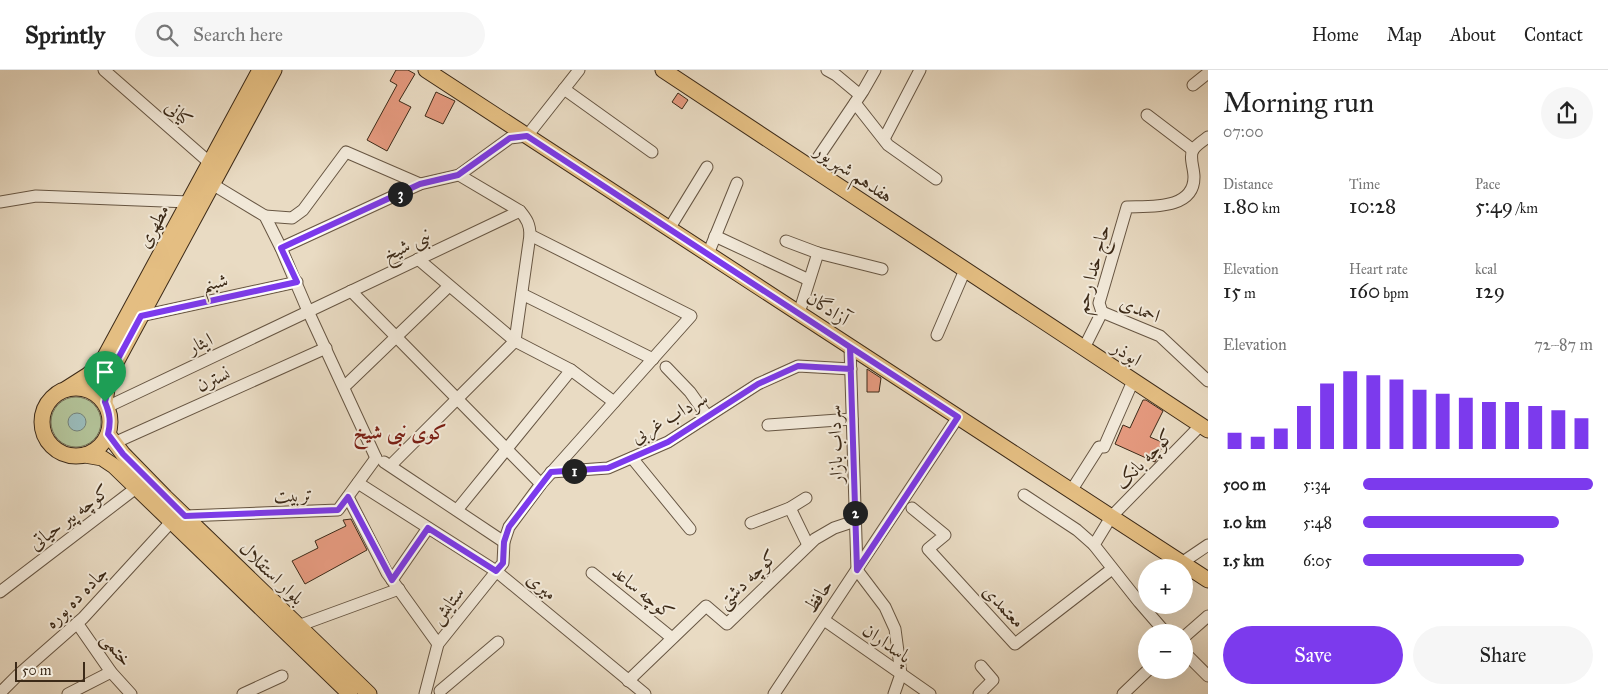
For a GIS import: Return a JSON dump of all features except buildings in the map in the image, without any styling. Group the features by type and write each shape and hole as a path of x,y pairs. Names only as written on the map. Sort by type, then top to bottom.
{"main road":[{"name":"مطهری","path":"66,388 88,375 102,362 260,70"},
{"name":"مطهری","path":"106,405 113,368 274,70"},
{"name":"آزادگان","path":"426,70 1112,517 1171,559"},
{"name":"هفدهم شهریور","path":"663,70 1024,309"},
{"name":"ابوذر","path":"1024,309 1204,428"},
{"path":"66,388 88,389 106,405 111,423 111,438 95,451 75,457 64,455 47,442 42,432 41,421 46,405 56,393 66,388"},
{"name":"بلوار استقلال","path":"111,438 178,519 350,694"},
{"name":"بلوار استقلال","path":"86,455 102,458 114,466 136,488 178,519 298,626 369,694"},
{"name":"آزادگان","path":"1193,572 1208,580"}],"street":[{"name":"کیانی","path":"104,70 210,163"},
{"path":"281,248 420,184 458,175 510,138 527,136 579,70"},
{"path":"827,70 836,75 858,99 888,145 936,179"},
{"path":"811,168 858,99 875,70"},
{"path":"884,139 920,70"},
{"path":"564,89 652,152"},
{"path":"1147,115 1193,150 1208,137"},
{"name":"حاج خدا رحم","path":"1084,348 1102,312 1099,303 1127,207 1171,204 1181,199 1189,192 1193,184 1191,157 1193,150"},
{"path":"212,184 265,216 292,218 303,210 346,152 420,184"},
{"path":"669,229 707,167"},
{"path":"391,465 515,341 530,225 520,211 458,175"},
{"path":"708,254 737,183"},
{"path":"0,202 36,196 189,202"},
{"name":"نبی شیخ","path":"308,311 520,211"},
{"path":"265,216 297,282 308,311 376,458 391,465 504,542 509,527 541,484 691,316 530,235"},
{"path":"715,236 810,280"},
{"path":"786,241 818,253 882,269"},
{"path":"799,313 818,253"},
{"path":"418,259 515,341 571,370 614,402"},
{"path":"937,335 965,270"},
{"name":"شبنم","path":"141,316 297,282"},
{"path":"344,386 449,286"},
{"path":"351,291 541,484"},
{"path":"522,294 653,359"},
{"name":"ایثار","path":"106,405 308,311"},
{"name":"احمدی","path":"1102,312 1160,336 1208,381"},
{"name":"سرداب بازار","path":"850,347 857,570"},
{"name":"نسترن","path":"111,438 326,348"},
{"name":"سرداب غربی","path":"551,472 608,468 632,458 668,442 758,384 798,366 851,369"},
{"path":"666,367 690,392 708,416"},
{"path":"457,510 571,370"},
{"path":"1071,491 1098,448 1104,447 1133,381"},
{"name":"حافظ","path":"774,694 958,417"},
{"path":"768,425 852,419"},
{"name":"کوچه بانک","path":"1094,545 1112,517 1204,428"},
{"name":"تربیت","path":"178,519 338,510 376,458"},
{"path":"632,458 690,529"},
{"name":"میری","path":"358,483 496,571 645,694"},
{"name":"کوچه پیر حیاتی","path":"0,592 136,488"},
{"path":"1024,495 1077,530 1094,545 1112,568 1138,594"},
{"path":"348,497 396,585 438,644"},
{"path":"751,523 790,508 806,498"},
{"path":"790,508 808,545"},
{"name":"معتمدی","path":"912,508 945,535 928,549 1015,644 1112,568"},
{"name":"جاده ده بوره","path":"0,692 77,623 178,519"},
{"name":"کوچه دشتی","path":"628,681 706,606 727,624 808,545 825,532 855,521"},
{"path":"298,626 396,585 428,528"},
{"name":"ستایش","path":"425,694 438,644 503,563 504,542"},
{"path":"1187,559 1208,544"},
{"path":"857,570 879,597 891,617 895,629 901,674 894,694"},
{"name":"کوچه ساعد","path":"592,573 672,638"},
{"path":"1193,629 1208,616"},
{"name":"پاسداران","path":"824,620 930,694"},
{"name":"ختمی","path":"77,623 111,672 132,694"},
{"path":"429,679 441,693 498,642"},
{"path":"1193,661 1208,676"},
{"path":"979,694 993,680 981,666"},
{"path":"68,694 111,672"},
{"path":"243,694 282,676"},
{"path":"1123,694 1139,679"}],"green space":[{"path":"71,397 81,397 94,404 101,417 101,427 94,440 81,447 71,447 62,443 55,436 51,427 51,417 55,408 62,401"}],"water":[{"path":"73,413 81,413 86,418 84,429 73,431 68,426 68,418"}],"district":[{"name":"کوی نبی شیخ","path":"400,432"}],"route":[{"path":"105,402 111,423 108,434 114,443 185,516 338,510 348,497 392,580 428,528 496,571 503,563 504,542 509,527 551,472 608,468 668,442 758,384 798,366 851,369 850,347 958,417 857,570 850,347 527,136 510,138 458,175 420,184 281,248 297,282 141,316 113,368 105,402"}]}
